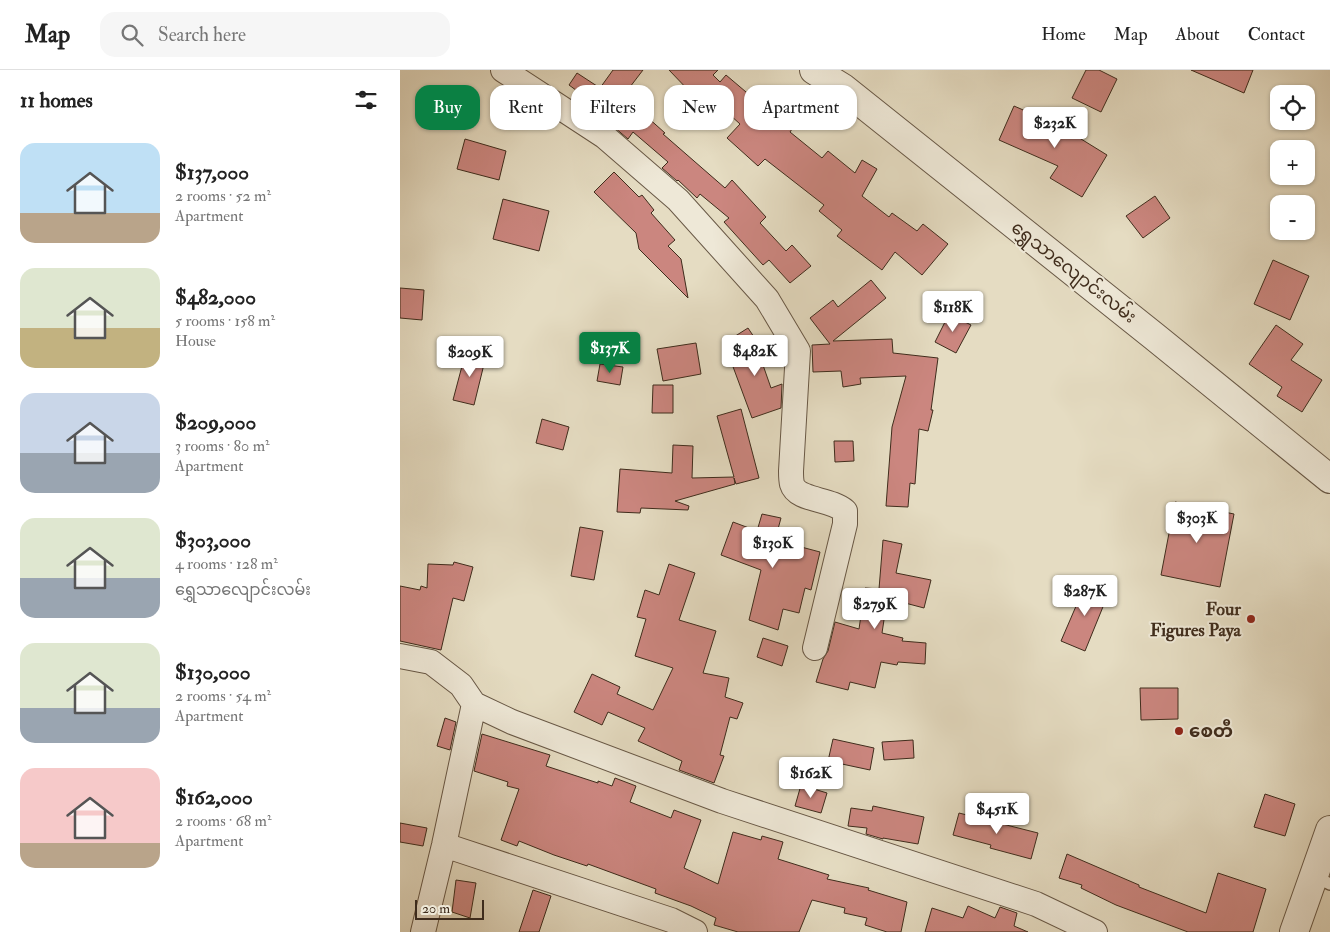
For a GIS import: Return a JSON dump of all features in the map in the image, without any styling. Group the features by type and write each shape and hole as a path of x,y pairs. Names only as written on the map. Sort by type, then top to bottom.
{"street":[{"path":"503,70 604,136 678,200 767,299 798,351 791,471 792,484 800,495 837,504 845,511 845,524 815,648"},
{"name":"ရွှေသာလျောင်းလမ်း","path":"814,70 843,88 1155,336 1330,479"},
{"path":"400,656 431,662 461,685 474,704 512,722 722,801 1036,904 1095,932"},
{"path":"423,932 444,845 474,704"},
{"path":"1294,932 1322,880 1330,830"},
{"path":"444,845 671,920 695,932"}],"building":[{"path":"613,70 643,70 632,85 602,85"},
{"path":"669,70 718,70 713,75 720,82 726,75 744,90 744,130 791,130 790,132 822,158 828,151 855,173 862,160 877,169 862,196 889,217 892,213 917,231 923,224 948,244 922,275 895,252 882,270 837,236 842,230 819,211 824,205 765,159 758,166 727,138 740,124 734,119 734,85 683,85"},
{"path":"1086,70 1099,70 1117,79 1101,112 1072,98"},
{"path":"1191,70 1253,70 1244,93"},
{"path":"577,73 595,85 571,86 569,85"},
{"path":"1014,106 1060,126 1107,155 1082,197 1050,178 1058,166 999,140"},
{"path":"654,123 665,133 663,134 725,188 732,180 766,217 760,223 786,251 792,245 811,266 790,283 769,260 763,265 724,222 729,218 700,194 697,198 662,168 668,162 633,132 628,139 618,130 654,130"},
{"path":"465,139 506,151 499,180 457,169"},
{"path":"614,172 639,197 642,195 654,210 651,213 675,240 668,246 681,259 688,298 639,249 636,233 594,192"},
{"path":"1155,196 1170,218 1143,238 1126,216"},
{"path":"503,199 549,211 539,251 493,239"},
{"path":"1273,260 1309,276 1290,320 1254,304"},
{"path":"871,280 886,298 833,341 892,339 893,353 938,358 931,410 933,410 928,431 919,429 915,484 910,483 908,507 886,506 892,427 906,376 860,378 861,384 843,387 841,371 813,372 812,345 830,344 810,318 833,300 838,307"},
{"path":"400,288 424,290 422,320 400,318"},
{"path":"949,314 971,325 956,353 935,342"},
{"path":"1276,325 1303,344 1291,360 1322,380 1302,412 1277,396 1282,387 1249,364"},
{"path":"748,328 758,343 756,345 771,388 782,384 781,408 752,418 732,364 743,360 729,340"},
{"path":"696,343 701,374 663,381 657,349"},
{"path":"466,351 486,356 474,405 453,400"},
{"path":"600,364 623,367 620,385 597,381"},
{"path":"653,385 673,385 673,413 652,413"},
{"path":"741,409 759,478 736,484 734,478 735,484 675,501 689,506 688,510 641,508 640,513 617,512 620,469 672,473 673,445 693,446 692,478 734,477 717,416"},
{"path":"542,419 569,427 563,450 536,443"},
{"path":"834,441 853,441 854,461 835,462"},
{"path":"1175,502 1234,514 1220,587 1161,575"},
{"path":"762,514 781,518 775,540 820,552 811,590 805,588 799,613 783,609 778,630 749,620 761,570 721,555 733,522 757,531"},
{"path":"580,527 603,531 594,580 571,576"},
{"path":"883,540 902,544 896,573 931,580 924,608 890,599 887,600 882,633 903,638 902,641 926,643 925,664 898,662 897,665 881,662 875,688 850,682 848,690 816,682 823,659 828,651 835,622 859,629 865,588 879,589"},
{"path":"454,562 473,567 464,601 453,598 441,650 400,641 400,586 420,590 421,586 427,588 428,564 453,565"},
{"path":"669,564 695,573 679,620 716,631 703,673 729,678 725,697 743,703 737,719 730,717 720,755 724,756 714,783 679,770 682,761 638,741 645,728 608,712 602,725 574,712 592,674 620,687 617,694 653,710 673,668 635,656 646,619 637,617 645,590 659,595"},
{"path":"1086,583 1109,592 1085,651 1061,641"},
{"path":"763,638 788,646 782,666 757,657"},
{"path":"1140,688 1178,688 1178,719 1141,720"},
{"path":"445,718 456,722 450,750 437,746"},
{"path":"482,734 550,755 546,766 598,783 598,781 612,786 615,778 636,786 630,802 671,818 674,810 701,820 684,868 718,884 733,832 761,840 762,836 783,842 778,859 829,875 827,879 869,888 868,890 907,902 901,932 887,932 865,925 867,918 844,913 845,908 812,900 799,932 738,932 714,925 716,918 691,906 655,893 656,889 588,864 587,866 554,855 519,841 517,846 501,840 519,789 507,786 508,782 474,771"},
{"path":"833,739 874,748 870,770 828,761"},
{"path":"913,740 914,758 884,760 882,742"},
{"path":"801,785 827,793 821,813 795,806"},
{"path":"1265,794 1295,804 1285,836 1254,827"},
{"path":"873,806 924,817 918,844 883,839 866,834 867,828 848,826 851,808 872,811"},
{"path":"959,813 1038,833 1031,859 990,848 991,845 953,835"},
{"path":"400,823 427,828 423,846 400,842"},
{"path":"1067,854 1139,885 1139,887 1206,913 1218,873 1266,889 1253,932 1188,932 1116,905 1081,888 1082,885 1059,878"},
{"path":"456,880 476,883 470,918 452,912"},
{"path":"533,890 551,896 539,932 519,932"},
{"path":"968,906 995,918 1000,907 1017,913 1014,926 1028,932 925,932 932,908 963,918"}],"place":[{"name":"Four Figures Paya","path":"1251,619"},
{"name":"စေတီ","path":"1179,731"}]}
